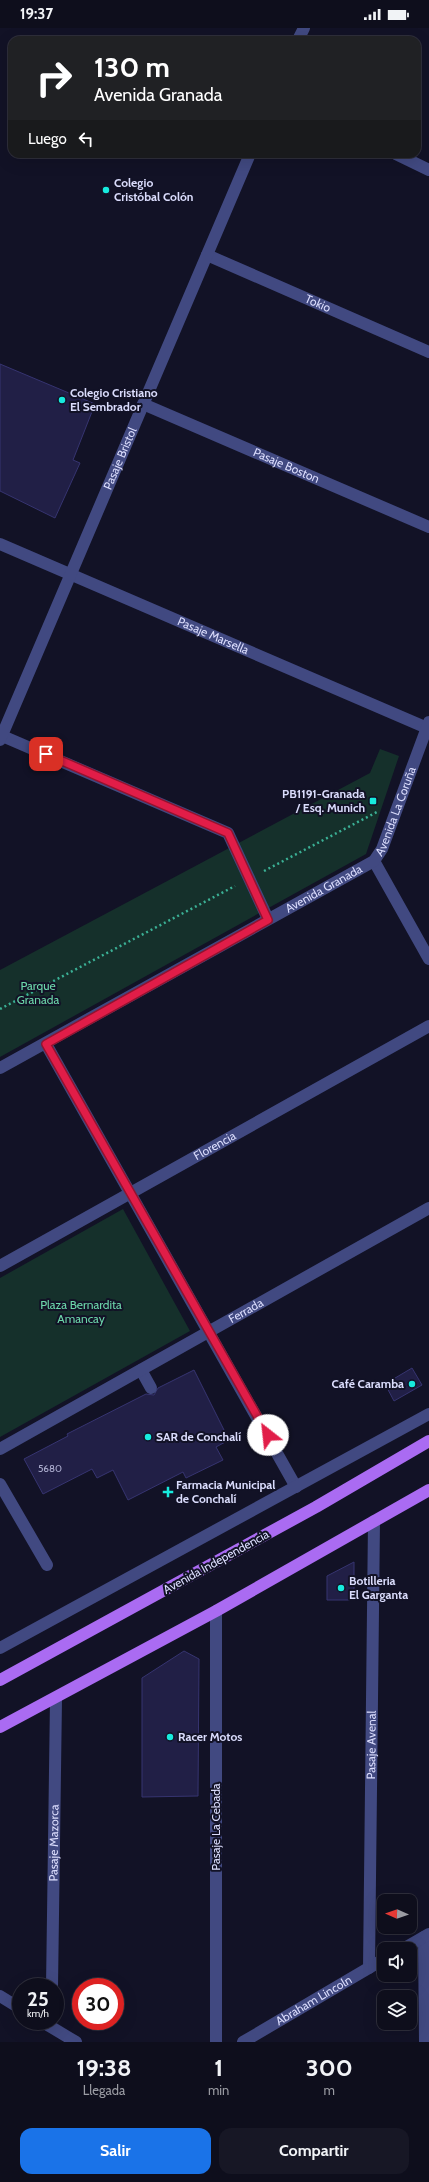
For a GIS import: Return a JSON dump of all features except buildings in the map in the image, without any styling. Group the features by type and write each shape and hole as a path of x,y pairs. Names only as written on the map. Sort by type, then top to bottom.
{"main road":[{"name":"Avenida Independencia","path":"0,1680 316,1507 429,1441"},
{"path":"0,1728 216,1611 429,1490"}],"street":[{"name":"Pasaje Bristol","path":"1,737 248,158"},
{"path":"404,158 429,170"},
{"name":"Tokio","path":"207,255 429,352"},
{"name":"Pasaje Boston","path":"143,404 429,527"},
{"name":"Pasaje Marsella","path":"0,544 428,725"},
{"name":"Avenida La Coruña","path":"428,725 382,849 374,861 429,959"},
{"path":"1,737 221,828 232,838 268,920"},
{"name":"Avenida Granada","path":"0,1068 46,1044 374,861"},
{"name":"Florencia","path":"0,1266 429,1026"},
{"path":"46,1044 132,1193 296,1486"},
{"name":"Ferrada","path":"0,1449 429,1208"},
{"path":"141,1370 151,1388"},
{"path":"0,1648 429,1414"},
{"path":"0,1484 46,1565"},
{"name":"Pasaje Avenal","path":"369,1968 374,1522"},
{"name":"Pasaje La Cebada","path":"216,1611 216,2042"},
{"name":"Pasaje Mazorca","path":"52,1978 56,1699"},
{"path":"416,1942 427,1936 425,2042"},
{"name":"Abraham Lincoln","path":"243,2042 377,1963"},
{"path":"0,1996 12,2003"},
{"path":"60,2030 76,2042"}],"path":[{"path":"0,1009 400,800"}],"green space":[{"name":"Parque Granada","path":"380,749 399,756 366,854 0,1057 0,970 370,773"},
{"name":"Plaza Bernardita Amancay","path":"123,1209 190,1331 0,1437 0,1278"}],"place":[{"name":"Colegio Cristóbal Colón","path":"106,190"},
{"name":"Colegio Cristiano El Sembrador","path":"62,400"},
{"name":"PB1191-Granada / Esq. Munich","path":"373,801"},
{"name":"Café Caramba","path":"412,1384"},
{"name":"SAR de Conchalí","path":"148,1437"},
{"name":"Farmacia Municipal de Conchalí","path":"168,1492"},
{"name":"Botilleria El Garganta","path":"341,1588"},
{"name":"Racer Motos","path":"170,1737"}],"route":[{"path":"46,754 221,828 228,833 232,838 268,920 46,1044 132,1193 268,1435"}]}
